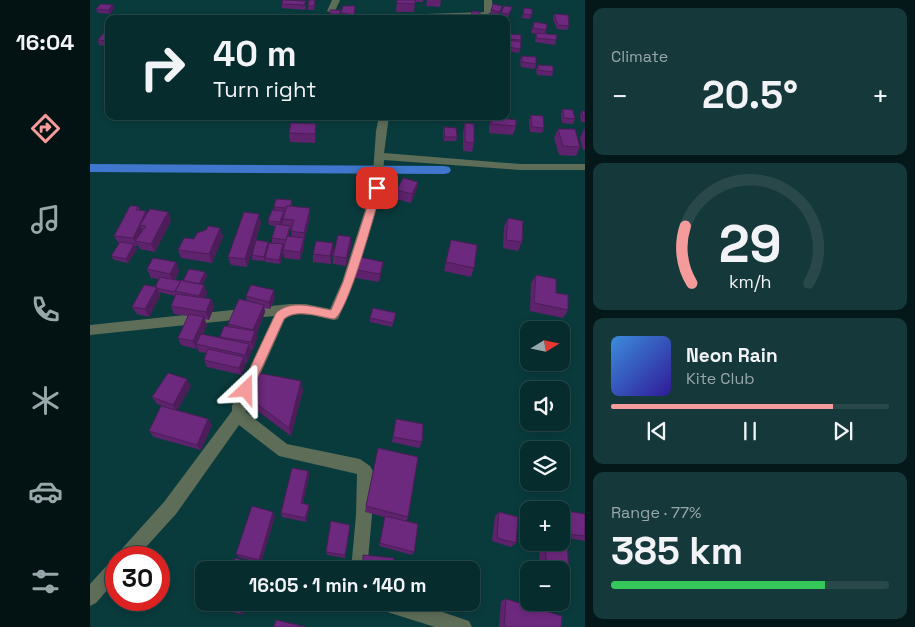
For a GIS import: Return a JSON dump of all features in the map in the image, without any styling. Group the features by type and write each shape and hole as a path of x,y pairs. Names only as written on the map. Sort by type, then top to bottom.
{"street":[{"path":"331,11 336,0"},
{"path":"456,15 486,14 489,10 488,0"},
{"path":"90,330 292,308 334,315 348,282 377,188 384,120"},
{"path":"380,156 520,167 585,167"},
{"path":"292,308 280,316 239,406 239,413 243,420 284,451 360,466 365,471 364,515 360,561"},
{"path":"137,546 170,508 239,413"},
{"path":"90,597 105,580"},
{"path":"412,611 463,627"}],"building":[{"path":"283,0 306,1 304,5 282,4"},
{"path":"309,0 315,0 314,6 308,6"},
{"path":"397,0 415,0 415,4 397,3"},
{"path":"101,4 113,5 108,10 96,9"},
{"path":"493,4 502,6 500,12 491,10"},
{"path":"343,6 355,6 354,15 341,13"},
{"path":"504,6 512,7 509,14 501,13"},
{"path":"524,8 532,9 532,15 523,14"},
{"path":"330,10 340,10 340,14 330,14"},
{"path":"472,11 480,12 480,15 472,15"},
{"path":"554,14 568,15 569,26 558,25"},
{"path":"534,22 547,24 546,30 533,28"},
{"path":"105,31 105,41 98,40"},
{"path":"537,33 557,35 556,40 536,38"},
{"path":"510,34 521,35 521,40 510,39"},
{"path":"510,40 521,42 520,49 510,47"},
{"path":"522,56 536,57 536,64 522,62"},
{"path":"538,65 553,66 553,72 538,70"},
{"path":"563,109 573,110 575,119 564,118"},
{"path":"531,115 543,116 544,128 532,127"},
{"path":"492,120 516,120 516,126 492,124"},
{"path":"291,123 316,124 315,134 289,133"},
{"path":"465,123 474,124 474,143 465,142"},
{"path":"444,127 456,128 457,137 445,137"},
{"path":"558,129 575,129 580,147 563,146"},
{"path":"403,178 418,182 412,194 397,190"},
{"path":"276,199 292,200 290,206 286,208 274,207"},
{"path":"130,206 138,206 136,210 146,211 133,238 114,236"},
{"path":"287,206 310,208 304,233 291,231 294,220 283,219"},
{"path":"150,209 168,212 151,244 135,241 146,226 140,225"},
{"path":"272,210 284,211 280,222 268,221"},
{"path":"244,212 259,214 245,259 228,257"},
{"path":"508,218 523,221 522,242 506,240"},
{"path":"276,224 290,226 286,240 272,238"},
{"path":"208,226 220,228 209,254 178,250 184,238 194,239 197,233 206,230"},
{"path":"338,235 351,237 346,258 333,256"},
{"path":"287,236 304,238 300,252 283,250"},
{"path":"256,240 268,242 264,257 252,255"},
{"path":"451,240 477,245 474,268 446,262"},
{"path":"316,241 333,243 330,256 313,254"},
{"path":"120,242 134,244 126,259 111,256"},
{"path":"269,243 283,244 279,260 265,258"},
{"path":"359,257 383,262 380,274 356,270"},
{"path":"153,258 176,262 170,274 147,269"},
{"path":"189,269 205,272 199,284 183,281"},
{"path":"536,275 556,279 556,293 568,295 568,310 534,303"},
{"path":"160,277 181,281 175,292 155,287"},
{"path":"181,280 204,285 199,296 175,291"},
{"path":"144,285 157,287 145,309 132,307"},
{"path":"251,285 274,290 269,302 246,296"},
{"path":"176,294 211,299 206,312 171,306"},
{"path":"239,299 264,305 253,330 228,324"},
{"path":"373,308 396,313 393,323 370,318"},
{"path":"189,314 204,317 193,341 178,338"},
{"path":"224,326 255,331 251,342 220,337"},
{"path":"201,334 249,344 245,355 196,344"},
{"path":"208,349 244,357 239,368 204,360"},
{"path":"248,371 301,381 289,428 241,392"},
{"path":"168,373 187,379 173,405 152,397"},
{"path":"161,406 208,419 197,445 149,431"},
{"path":"396,419 423,424 422,442 393,437"},
{"path":"378,448 418,457 408,517 366,506"},
{"path":"292,468 308,471 301,503 309,505 305,518 281,513"},
{"path":"252,506 273,512 259,560 236,554"},
{"path":"499,512 518,517 516,543 497,538"},
{"path":"570,512 585,514 585,536 570,534"},
{"path":"385,516 418,524 414,552 380,543"},
{"path":"331,521 350,525 345,555 326,552"},
{"path":"546,551 568,551 568,561 546,561"},
{"path":"363,555 394,558 394,561 363,561"},
{"path":"235,558 247,561 234,561"},
{"path":"506,599 520,603 520,611 546,611 562,616 561,627 504,626"},
{"path":"230,611 241,611 240,614"},
{"path":"276,620 306,627 274,627"}],"waterway":[{"path":"90,168 444,170"}],"route":[{"path":"246,390 280,316 285,311 292,308 334,315 348,282 377,188"}]}
